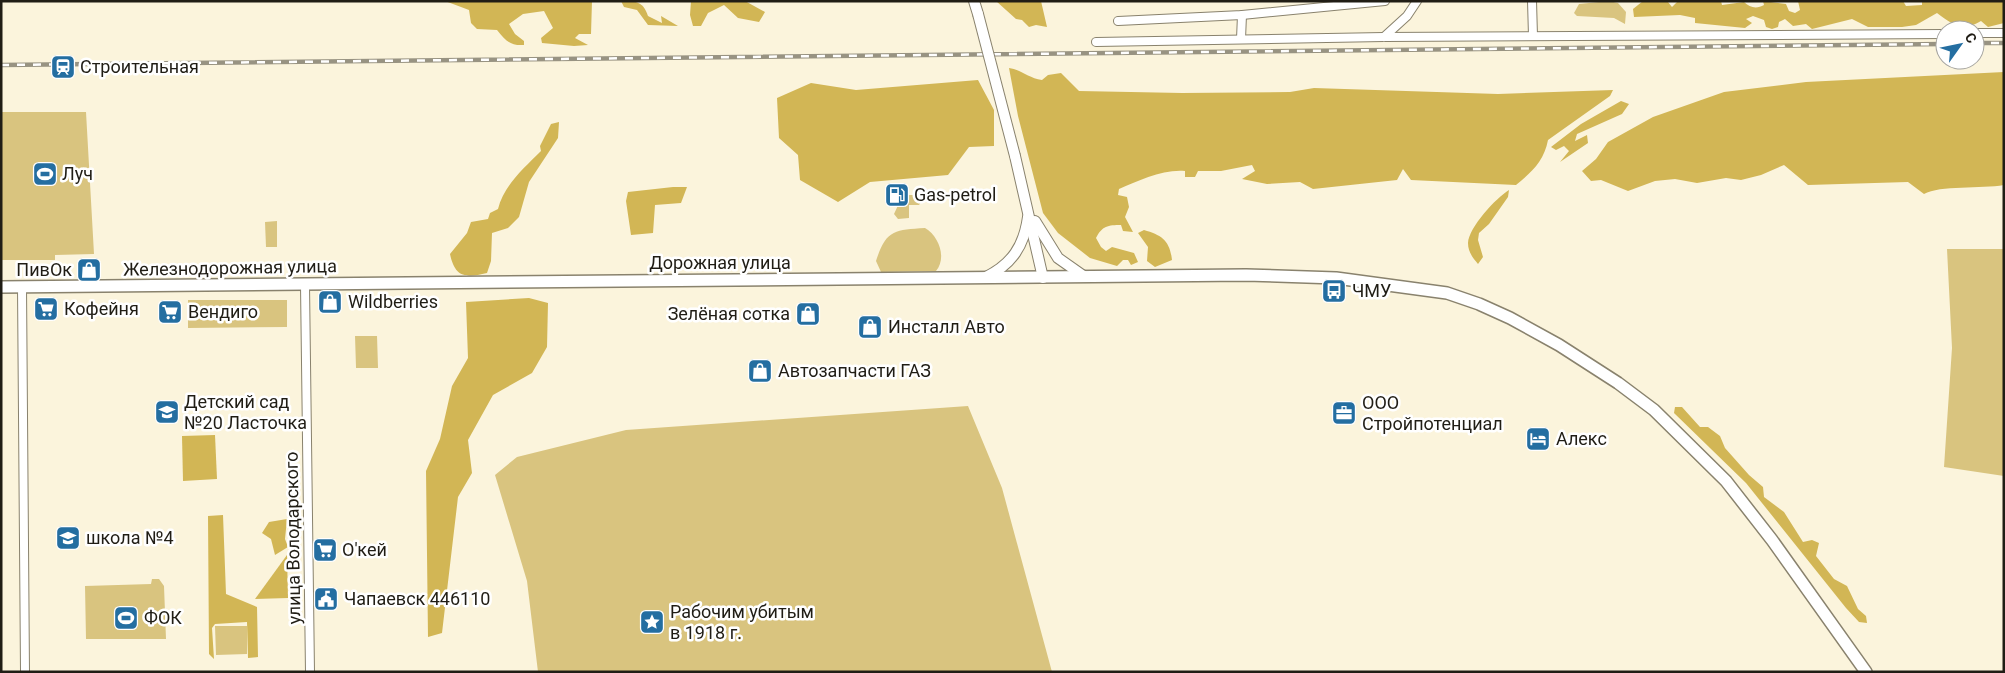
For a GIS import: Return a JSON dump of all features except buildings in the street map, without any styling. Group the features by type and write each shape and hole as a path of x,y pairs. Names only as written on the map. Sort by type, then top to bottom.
{"main road":[{"name":"Дорожная улица","path":"458,282 1255,276 1336,278 1447,293 1479,304 1510,318 1559,345 1618,383 1654,410 1699,452 1726,481 1772,540 1866,672"},
{"name":"Железнодорожная улица","path":"1,287 458,282"}],"street":[{"path":"974,1 1029,212 1043,278"},
{"path":"1118,21 1242,15 1385,1"},
{"path":"1384,37 1407,16 1417,1"},
{"path":"1532,1 1533,36"},
{"path":"1240,39 1242,15"},
{"path":"1985,33 2004,33"},
{"path":"1096,42 1384,37 1935,34"},
{"path":"1029,212 1058,258 1069,268 1085,277"},
{"path":"982,279 1010,262 1020,249 1026,233 1029,212"},
{"name":"улица Володарского","path":"305,285 310,672"},
{"path":"22,287 25,672"}],"shaded area":[{"path":"445,1 592,1 591,34 579,34 575,38 588,45 574,46 542,43 541,38 553,28 544,11 523,14 509,24 515,34 524,41 524,45 515,44 505,39 497,30 477,29 471,23 469,10"},
{"path":"621,1 638,3 644,7 648,16 662,23 661,16 678,26 648,25 637,10 624,7"},
{"path":"691,1 745,1 765,12 759,22 738,18 724,5 708,13 701,26 693,26 690,15"},
{"path":"996,1 1041,1 1047,27 1036,25 1029,27 1022,20 1016,19"},
{"path":"1609,1 1618,3 1626,12 1625,24 1614,18 1577,16 1574,13 1579,4"},
{"path":"1643,1 1668,2 1672,7 1678,1 1721,1 1722,5 1744,2 1751,7 1756,7 1764,5 1763,1 1786,4 1789,11 1795,13 1800,10 1798,1 1903,1 1906,6 1922,5 1922,1 2004,1 2004,23 1988,27 1985,24 1985,20 1947,20 1937,13 1916,25 1902,27 1868,27 1852,19 1812,29 1806,24 1793,26 1785,19 1779,22 1778,27 1772,29 1766,27 1764,20 1753,16 1746,19 1752,23 1745,28 1695,23 1695,18 1680,15 1634,17 1633,9"},
{"path":"1009,68 1042,80 1048,75 1061,73 1079,91 1182,93 1290,92 1314,88 1498,94 1613,90 1610,96 1548,140 1544,154 1536,166 1516,185 1411,180 1403,169 1397,180 1313,189 1300,182 1267,184 1242,179 1255,171 1252,165 1221,171 1198,171 1195,177 1185,177 1185,171 1151,176 1119,189 1118,195 1127,197 1129,207 1125,217 1133,232 1123,231 1121,225 1112,225 1103,229 1096,238 1101,247 1106,251 1112,247 1134,253 1138,262 1131,265 1128,260 1123,260 1117,266 1090,258 1058,233 1043,213 1018,116"},
{"path":"2004,72 2004,185 1940,189 1924,194 1908,182 1808,185 1784,165 1761,175 1741,180 1726,178 1697,183 1675,179 1655,181 1628,191 1601,180 1591,181 1582,171 1596,159 1608,142 1653,117 1724,92 1806,82"},
{"path":"978,80 994,110 994,146 969,147 948,175 870,182 838,202 800,180 798,155 779,138 777,98 811,83 856,90"},
{"path":"1621,101 1629,104 1622,114 1577,134 1575,141 1587,135 1588,143 1560,162 1569,151 1564,146 1556,150 1551,147 1581,124"},
{"name":"Луч","path":"1,112 86,112 94,254 55,255 55,260 1,260"},
{"path":"559,122 558,138 529,182 519,217 508,228 492,233 491,261 487,273 467,276 458,272 450,254 467,233 471,222 488,219 490,213 498,209 510,185 541,151 540,146 551,124"},
{"path":"687,187 681,203 655,205 653,233 631,235 626,201 628,192"},
{"path":"1509,190 1508,197 1489,224 1479,233 1478,240 1483,257 1478,264 1469,249 1470,236 1478,221 1497,199"},
{"path":"905,195 915,195 921,202 919,205 909,205 909,218 898,219 894,214"},
{"path":"277,221 277,247 266,247 265,222"},
{"path":"925,228 934,236 940,248 941,260 936,271 881,272 876,261 888,237 899,231"},
{"path":"1144,230 1156,234 1167,243 1172,260 1155,267 1147,261 1148,247 1138,233"},
{"path":"1947,249 2004,249 2004,476 1944,467 1952,348"},
{"path":"529,298 548,303 547,347 532,373 493,395 468,440 472,473 458,497 442,633 428,637 426,471 440,439 452,386 468,358 466,302"},
{"path":"188,300 287,300 287,327 188,328"},
{"path":"355,336 377,336 378,368 356,368"},
{"path":"968,406 1002,488 1052,672 538,672 527,581 495,475 517,457 626,430"},
{"path":"1675,407 1682,407 1700,427 1708,427 1720,436 1725,448 1749,475 1763,487 1764,497 1784,512 1803,542 1812,540 1819,543 1816,556 1834,579 1847,586 1858,609 1866,616 1867,623 1859,622 1846,608 1746,483 1674,413"},
{"path":"215,435 217,479 183,481 182,436"},
{"path":"223,515 226,594 257,607 258,657 248,658 247,622 215,624 212,628 214,659 209,654 208,516"},
{"path":"287,519 285,539 288,547 275,555 271,539 262,533 269,522"},
{"path":"287,555 288,598 255,599"},
{"name":"ФОК","path":"152,579 159,579 164,586 166,639 86,639 85,586 151,584"},
{"path":"215,626 247,626 247,654 216,655"}],"railway":[{"path":"1985,43 2004,43"},
{"path":"1,65 1935,44"}],"place":[{"name":"Строительная","path":"63,67"},
{"name":"Луч","path":"45,174"},
{"name":"Gas-petrol","path":"897,195"},
{"name":"ПивОк","path":"89,270"},
{"name":"ЧМУ","path":"1334,291"},
{"name":"Wildberries","path":"330,302"},
{"name":"Кофейня","path":"46,309"},
{"name":"Вендиго","path":"170,312"},
{"name":"Зелёная сотка","path":"808,314"},
{"name":"Инсталл Авто","path":"870,327"},
{"name":"Автозапчасти ГАЗ","path":"760,371"},
{"name":"Детский сад №20 Ласточка","path":"167,412"},
{"name":"ООО Стройпотенциал","path":"1344,413"},
{"name":"Алекс","path":"1538,439"},
{"name":"школа №4","path":"68,538"},
{"name":"О'кей","path":"325,550"},
{"name":"Чапаевск 446110","path":"326,599"},
{"name":"ФОК","path":"126,618"},
{"name":"Рабочим убитым в 1918 г.","path":"652,622"}]}
